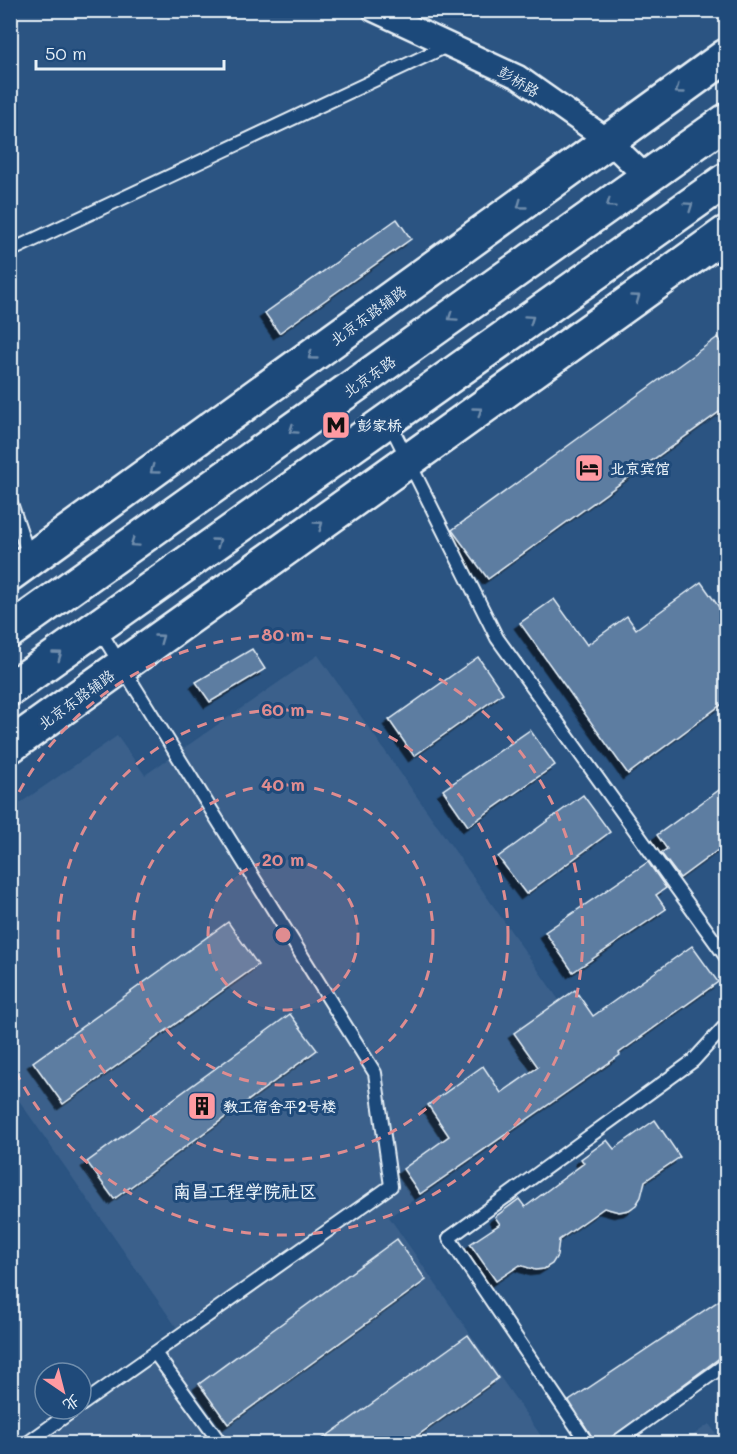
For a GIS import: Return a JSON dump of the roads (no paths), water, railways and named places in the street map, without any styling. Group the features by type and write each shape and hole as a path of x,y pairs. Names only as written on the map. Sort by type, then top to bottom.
{"main road":[{"name":"北京东路辅路","path":"20,567 726,56"},
{"name":"北京东路","path":"10,631 726,121"},
{"path":"10,689 726,180"},
{"name":"北京东路辅路","path":"10,746 726,233"}],"street":[{"name":"彭桥路","path":"374,10 518,77 609,141 647,178"}],"lane":[{"path":"10,251 449,45"},
{"path":"387,419 497,638 726,957"},
{"path":"10,500 20,567"},
{"path":"93,1397 391,1186 375,1073 98,627"},
{"path":"588,1443 449,1238 693,1061 726,1026"},
{"path":"155,1353 221,1443"},
{"path":"614,1443 726,1364"},
{"path":"26,1443 58,1421"}],"place":[{"name":"彭家桥","path":"336,425"},
{"name":"北京宾馆","path":"589,468"},
{"name":"教工宿舍平2号楼","path":"202,1106"}],"district":[{"name":"南昌工程学院社区","path":"245,1191"}]}
